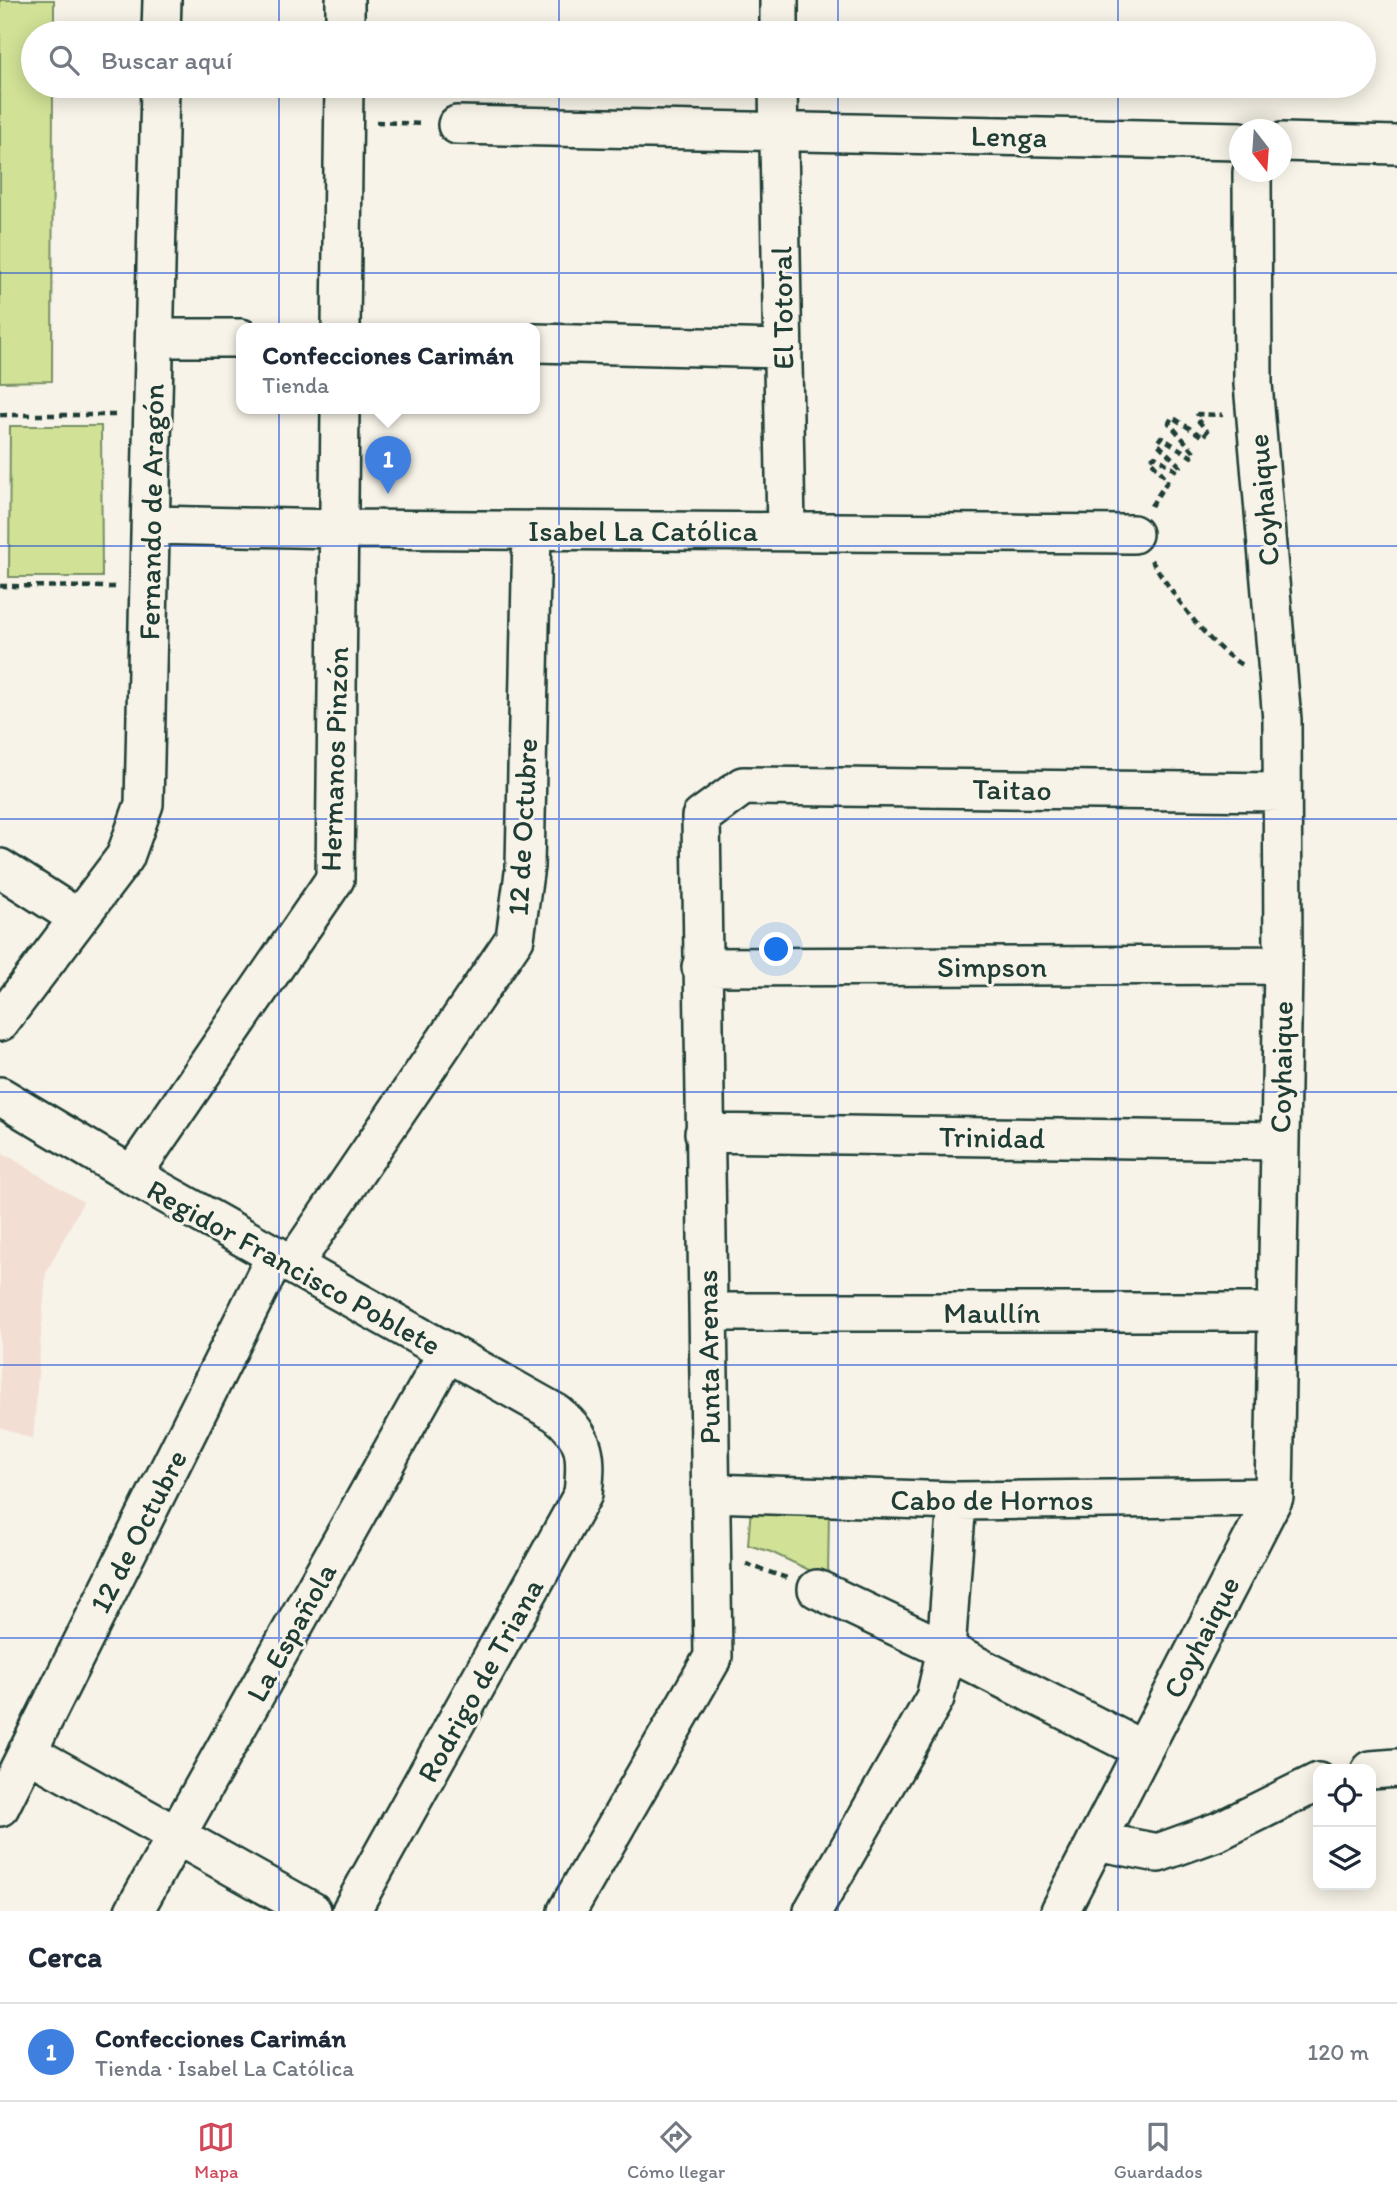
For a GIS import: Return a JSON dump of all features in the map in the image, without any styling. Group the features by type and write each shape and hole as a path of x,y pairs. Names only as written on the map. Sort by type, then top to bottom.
{"street":[{"path":"161,21 162,0"},
{"path":"345,0 345,21"},
{"path":"779,0 779,21"},
{"name":"Fernando de Aragón","path":"0,1022 125,857 144,804 160,98"},
{"path":"341,323 344,98"},
{"name":"El Totoral","path":"778,98 786,530"},
{"name":"Lenga","path":"457,125 1229,141"},
{"path":"1292,142 1397,145"},
{"name":"Coyhaique","path":"1060,1911 1274,1497 1283,965 1280,792 1282,720 1253,384 1252,182"},
{"path":"155,338 236,338"},
{"path":"540,342 783,348"},
{"name":"Hermanos Pinzón","path":"132,1175 335,879 340,414"},
{"name":"Isabel La Católica","path":"152,525 338,529 1133,534"},
{"name":"12 de Octubre","path":"0,1807 284,1260 515,938 525,866 532,530"},
{"name":"Taitao","path":"743,786 1280,792"},
{"name":"Punta Arenas","path":"567,1911 713,1657 701,967 701,817 743,786"},
{"path":"0,868 78,918"},
{"name":"Simpson","path":"701,967 1283,965"},
{"name":"Regidor Francisco Poblete","path":"0,1096 132,1175 556,1413 574,1427 581,1443"},
{"name":"Trinidad","path":"704,1133 1280,1141"},
{"name":"Maullín","path":"708,1312 1276,1312"},
{"name":"La Española","path":"134,1911 447,1353"},
{"name":"Rodrigo de Triana","path":"351,1911 583,1494 586,1465 581,1443"},
{"name":"Cabo de Hornos","path":"711,1493 957,1501 1274,1497"},
{"path":"813,1911 935,1698 946,1650 957,1501"},
{"path":"817,1589 946,1650 1143,1750"},
{"path":"27,1752 312,1911"},
{"path":"1376,1769 1397,1768"},
{"path":"1096,1841 1158,1853 1219,1831 1313,1784"}],"path":[{"path":"374,122 457,125"},
{"path":"1229,415 1198,414 1196,418 1207,431 1203,437 1172,417 1169,423 1195,453 1192,457 1161,437 1157,443 1180,466 1177,471 1155,456 1150,460 1168,480 1133,534 1193,618 1234,660 1251,669"},
{"path":"0,415 73,415"},
{"path":"0,586 94,587"},
{"path":"712,1552 817,1589"}],"shaded area":[{"path":"0,1151 83,1202 46,1273 33,1439 0,1427"}],"green space":[{"path":"0,0 54,0 54,21 21,21 21,98 53,98 52,381 0,382"},
{"path":"10,426 101,426 102,577 9,577"},
{"path":"751,1507 829,1510 828,1579 771,1552 748,1545"}],"place":[{"name":"Confecciones Carimán","path":"388,494"}]}
